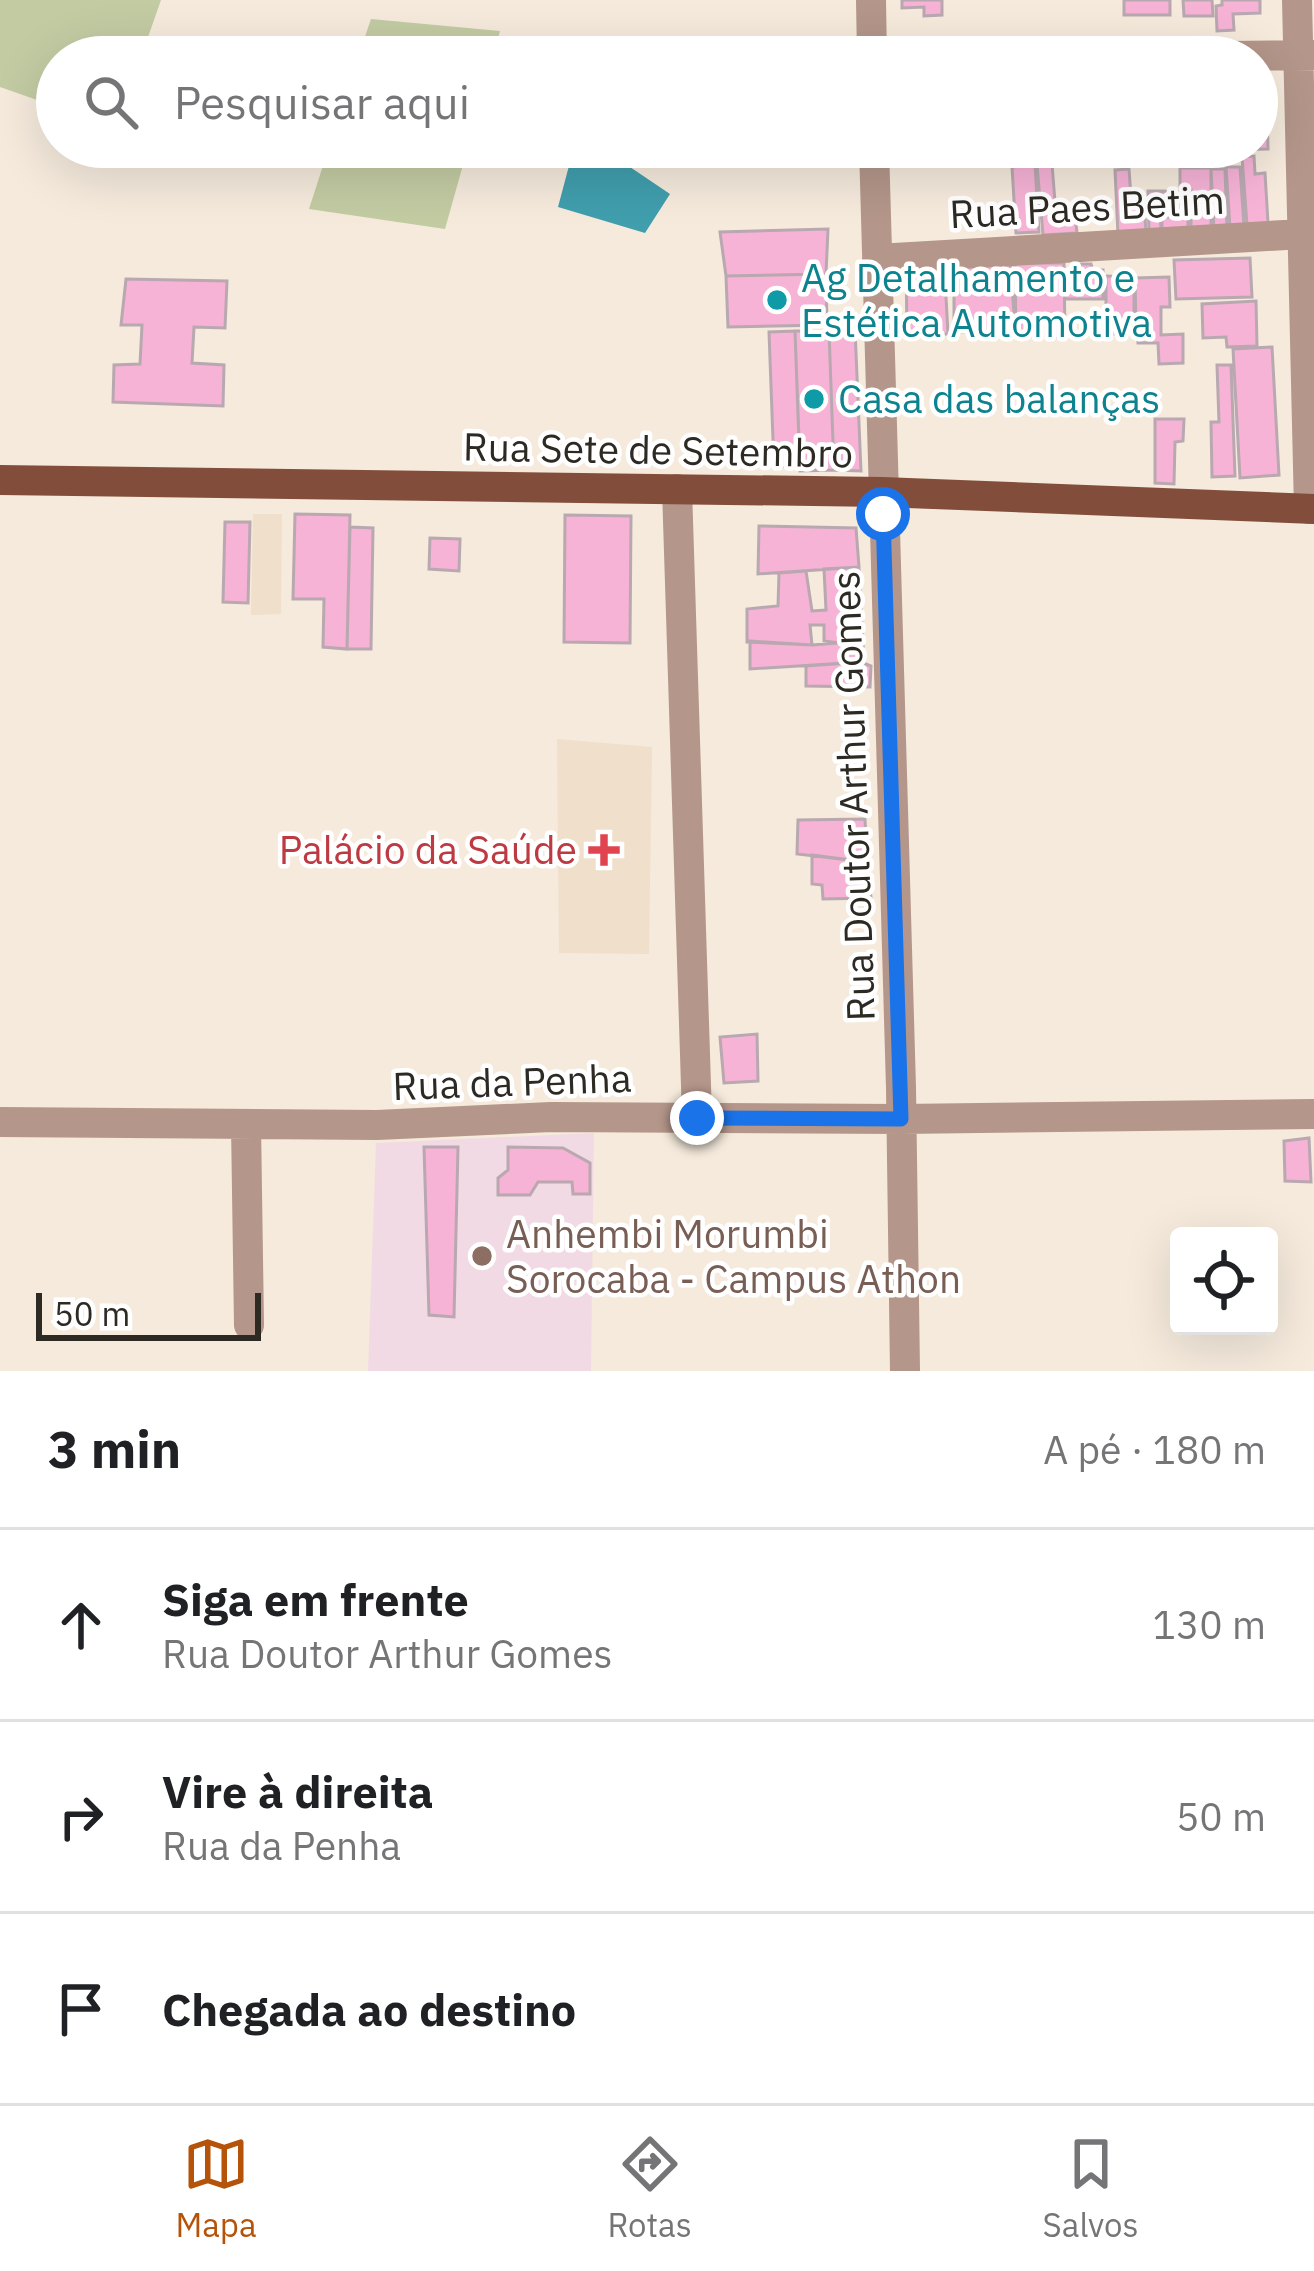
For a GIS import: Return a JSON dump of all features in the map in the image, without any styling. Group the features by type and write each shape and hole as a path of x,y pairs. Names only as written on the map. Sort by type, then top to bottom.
{"main road":[{"name":"Rua Sete de Setembro","path":"0,480 882,492 1312,509"}],"street":[{"path":"871,0 872,36"},
{"path":"1297,0 1306,56 1302,234 1312,509"},
{"name":"Rua Doutor Arthur Gomes","path":"875,168 905,1371"},
{"name":"Rua Paes Betim","path":"877,259 1302,234"},
{"path":"677,489 697,1118"},
{"name":"Rua da Penha","path":"0,1122 377,1125 551,1117 1314,1114"},
{"path":"246,1124 249,1324"}],"shaded area":[{"path":"253,514 282,514 281,614 251,615"},
{"name":"Palácio da Saúde","path":"557,739 652,747 649,954 559,953"},
{"name":"Anhembi Morumbi Sorocaba - Campus Athon","path":"594,1133 591,1371 368,1371 376,1143"}],"green space":[{"path":"0,0 161,0 148,36 36,36 36,100 0,87"},
{"path":"371,19 500,31 499,36 365,36"},
{"path":"322,168 462,168 445,229 309,209"}],"water":[{"path":"568,168 631,168 670,194 645,233 558,207"}],"building":[{"path":"902,0 942,0 942,15 924,16 924,7 902,8"},
{"path":"1124,0 1170,0 1170,15 1124,15"},
{"path":"1183,0 1212,0 1213,16 1184,16"},
{"path":"1222,0 1260,0 1260,13 1233,14 1234,30 1217,31 1216,6"},
{"path":"1012,168 1035,168 1039,232 1016,233"},
{"path":"1037,168 1052,168 1056,214 1075,213 1077,233 1043,235"},
{"path":"1180,168 1211,168 1211,231 1191,231 1191,190 1180,191"},
{"path":"1226,168 1240,168 1244,226 1230,227"},
{"path":"1243,168 1255,168 1255,174 1265,173 1268,223 1247,225"},
{"path":"1129,169 1131,197 1144,196 1146,234 1118,235 1115,170"},
{"path":"1211,169 1225,169 1227,229 1214,230"},
{"path":"1148,191 1160,191 1161,234 1149,234"},
{"path":"1162,191 1188,192 1188,234 1162,233 1162,217 1170,217 1170,207 1161,207"},
{"path":"828,229 826,274 726,276 720,232"},
{"path":"1250,258 1252,297 1176,299 1174,260"},
{"path":"1010,259 1015,328 954,333 954,289 947,289 945,260"},
{"path":"944,260 948,334 907,334 906,261"},
{"path":"1015,263 1064,263 1065,337 1016,336"},
{"path":"1075,264 1103,270 1103,299 1065,299 1065,277 1074,277"},
{"name":"Ag Detalhamento e Estética Automotiva","path":"826,274 827,325 728,327 726,276"},
{"path":"1106,276 1134,277 1134,322 1125,321 1126,334 1106,334"},
{"path":"1169,277 1170,307 1161,307 1161,335 1183,334 1183,363 1159,364 1158,343 1138,343 1137,327 1150,327 1150,319 1146,319 1147,326 1136,326 1135,278"},
{"path":"126,279 227,281 225,328 194,327 192,363 224,365 223,406 113,402 114,365 140,364 142,325 121,325"},
{"path":"1256,301 1257,346 1227,347 1226,337 1203,338 1202,304"},
{"path":"855,329 861,471 834,470 829,331"},
{"name":"Casa das balanças","path":"795,331 829,331 834,470 800,471"},
{"path":"795,331 800,466 774,467 769,332"},
{"path":"1272,347 1279,475 1240,478 1233,349"},
{"path":"1217,365 1231,365 1235,476 1212,477 1211,422 1219,422"},
{"path":"1155,419 1184,419 1183,441 1175,442 1174,484 1155,483"},
{"path":"295,514 350,515 347,649 323,647 324,599 293,599"},
{"path":"565,515 631,516 630,643 564,642"},
{"path":"225,522 250,522 248,603 223,602"},
{"path":"759,526 856,528 859,567 758,574"},
{"path":"350,527 373,528 371,649 347,649"},
{"path":"430,538 460,539 459,571 429,569"},
{"path":"859,567 863,646 824,641 824,625 810,625 812,645 747,642 747,609 778,606 779,573 806,571 812,611 826,610 824,569"},
{"path":"750,641 863,646 861,662 750,669"},
{"path":"861,662 871,666 870,687 806,686 806,666"},
{"path":"865,819 867,862 797,854 798,820"},
{"path":"812,855 867,862 871,898 823,899 822,885 812,884"},
{"path":"757,1034 758,1081 724,1083 720,1037"},
{"path":"1309,1138 1311,1182 1285,1181 1284,1141"},
{"path":"424,1147 458,1147 454,1317 429,1315"},
{"path":"508,1147 563,1148 590,1163 590,1194 573,1194 572,1182 538,1182 530,1195 498,1195 498,1178 508,1170"}],"place":[{"name":"Ag Detalhamento e Estética Automotiva","path":"777,300"},
{"name":"Casa das balanças","path":"814,399"},
{"name":"Palácio da Saúde","path":"604,850"},
{"name":"Anhembi Morumbi Sorocaba - Campus Athon","path":"482,1256"}],"route":[{"path":"697,1118 901,1119 883,514"}]}
